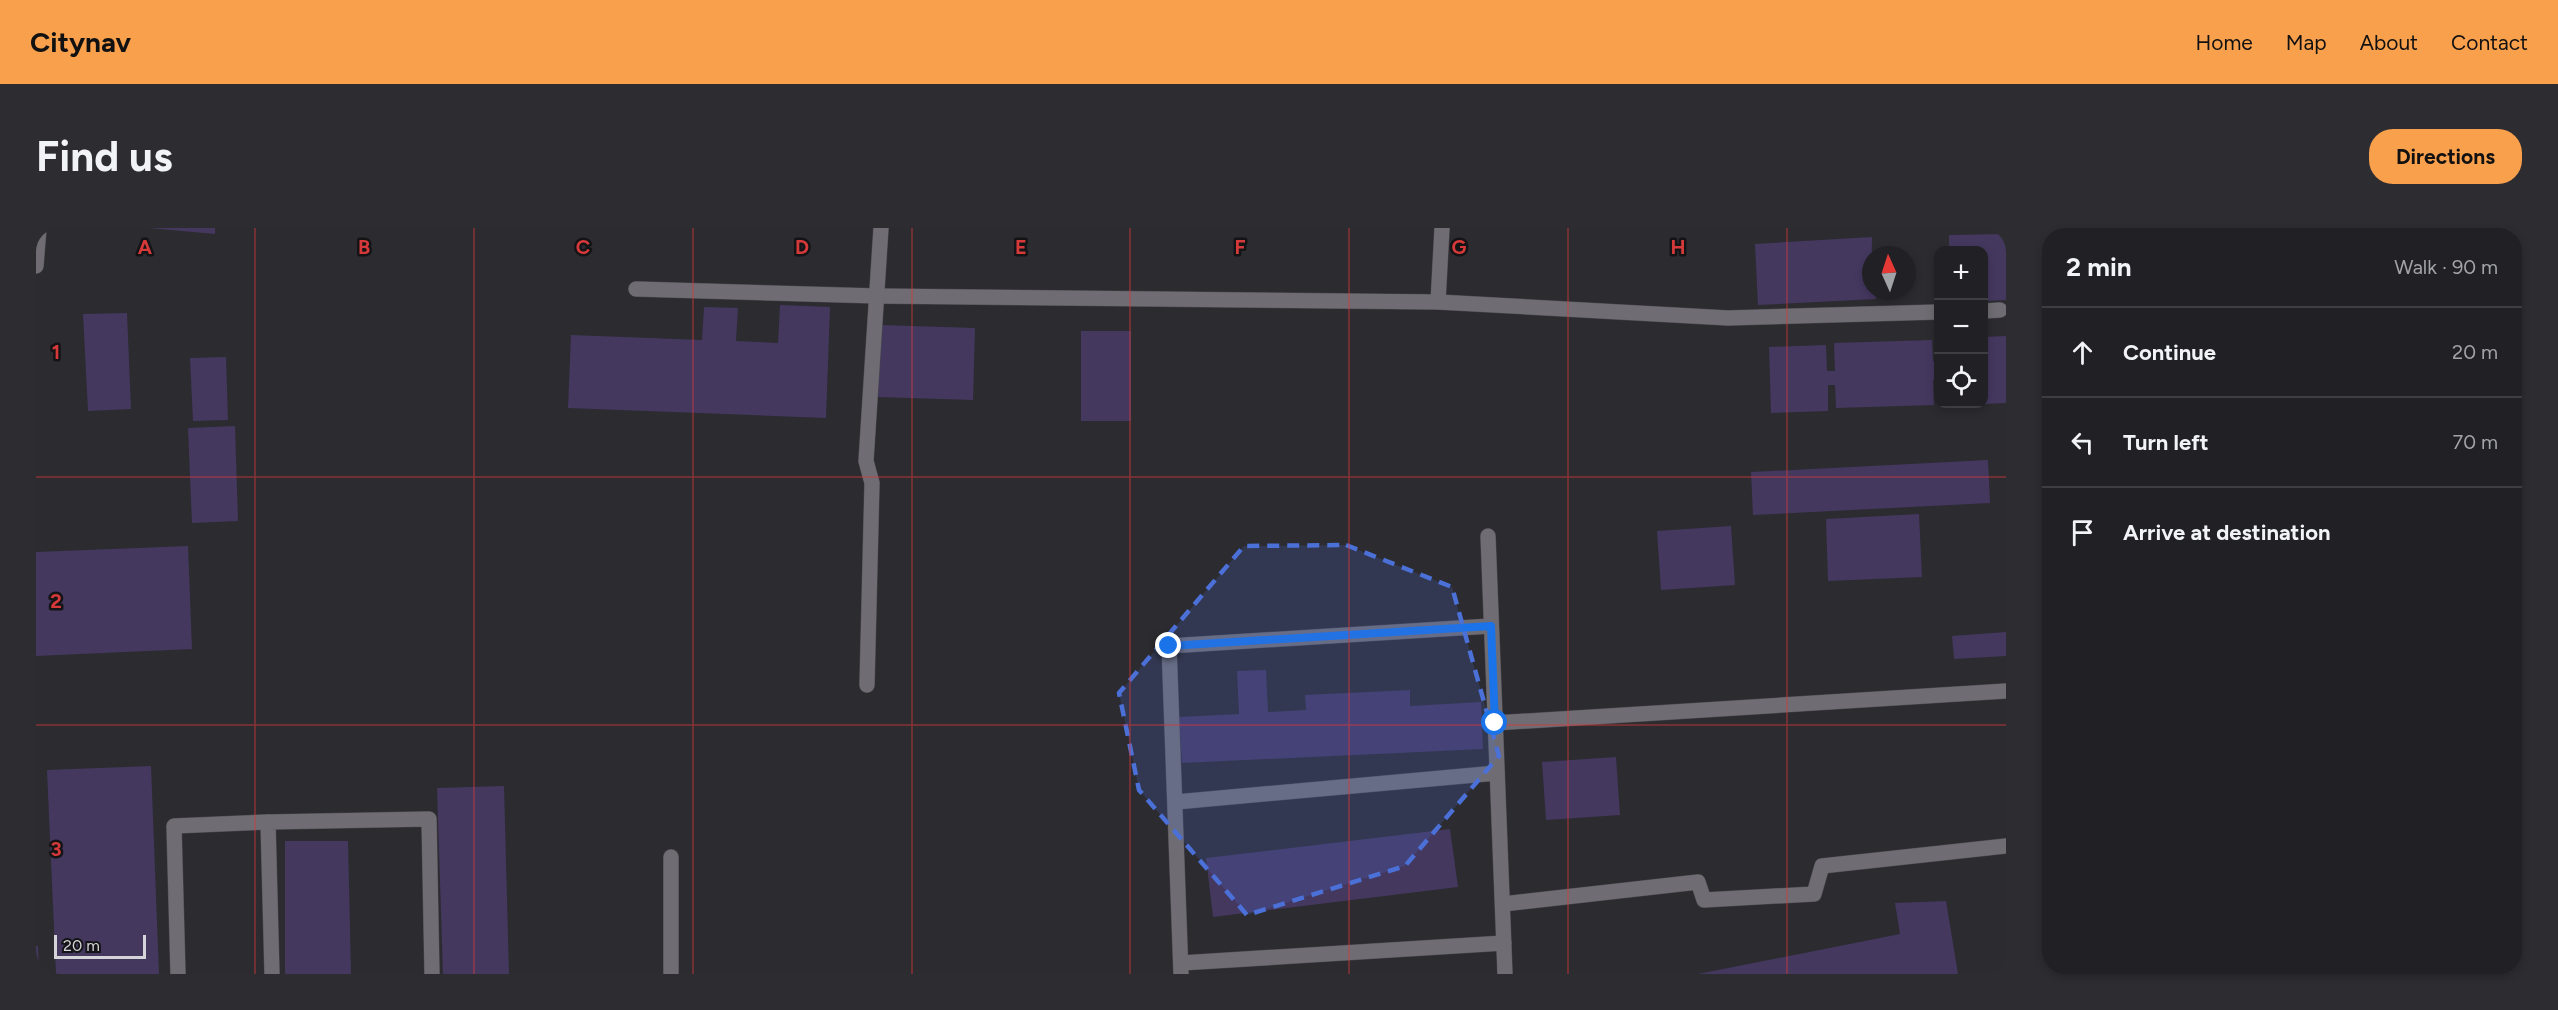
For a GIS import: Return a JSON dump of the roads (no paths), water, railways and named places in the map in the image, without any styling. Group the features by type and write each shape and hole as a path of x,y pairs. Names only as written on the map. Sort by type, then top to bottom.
{"street":[{"path":"36,266 39,228"},
{"path":"867,685 872,483 866,461 881,228"},
{"path":"1438,302 1442,228"},
{"path":"636,289 877,296 1438,302 1728,318 1934,312"},
{"path":"1988,311 2000,310"},
{"path":"1488,537 1505,974"},
{"path":"1491,626 1169,646 1181,969 1504,943"},
{"path":"1495,723 2006,691"},
{"path":"1176,802 1497,773"},
{"path":"178,974 174,826 429,819 432,974"},
{"path":"268,822 272,974"},
{"path":"1503,904 1698,882 1704,900 1814,894 1822,866 2006,846"},
{"path":"671,857 671,974"}]}
